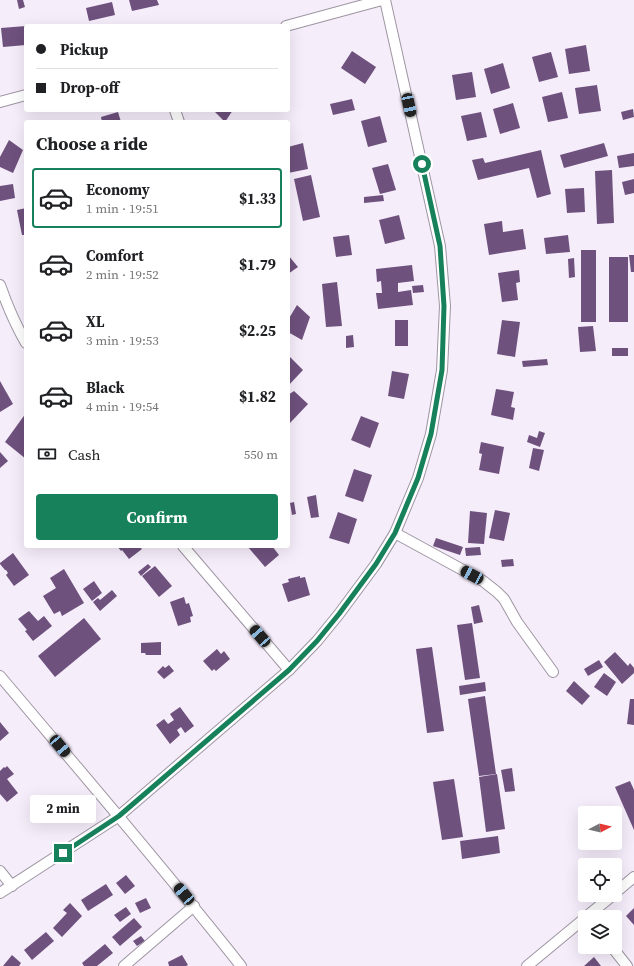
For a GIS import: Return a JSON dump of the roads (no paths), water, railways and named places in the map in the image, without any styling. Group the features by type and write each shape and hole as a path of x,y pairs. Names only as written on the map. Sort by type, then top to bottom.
{"street":[{"path":"290,25 382,0"},
{"path":"0,893 119,816 289,670 317,641 339,614 376,564 395,533 418,478 431,434 442,370 444,306 440,246 385,0"},
{"path":"0,102 24,96"},
{"path":"0,285 12,318 24,339"},
{"path":"395,533 483,581 497,592 504,599 553,672"},
{"path":"185,548 289,670"},
{"path":"0,676 194,906 241,966"},
{"path":"0,871 12,886"},
{"path":"622,887 634,877"},
{"path":"595,910 604,902"},
{"path":"124,966 194,906"},
{"path":"527,966 578,924"},
{"path":"618,954 627,966"}]}
